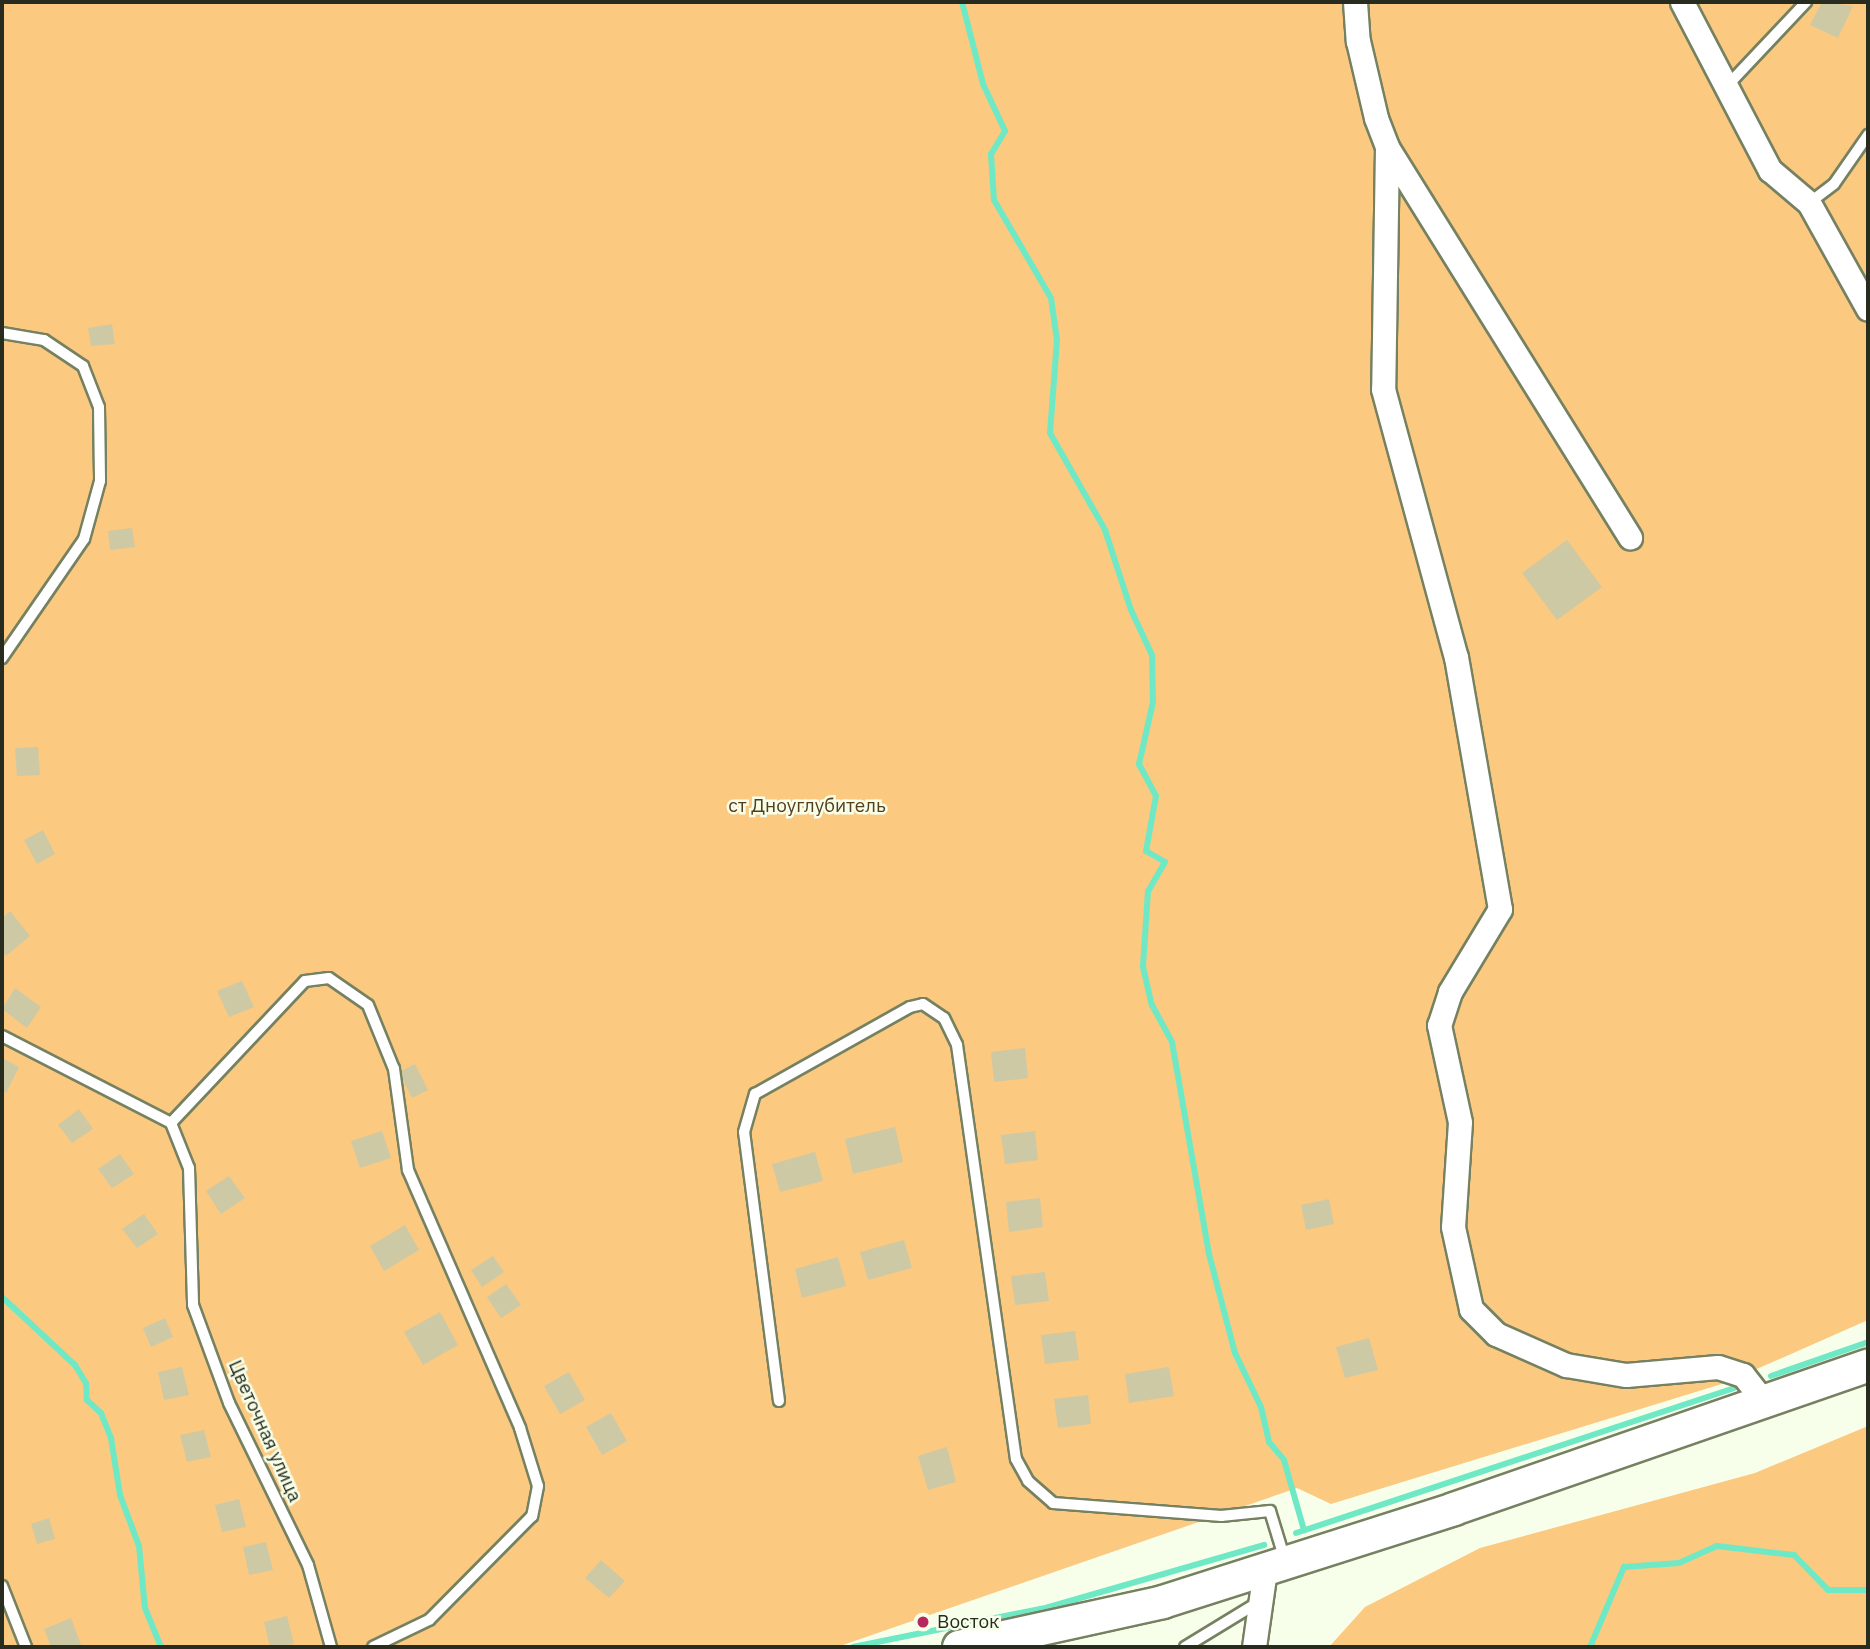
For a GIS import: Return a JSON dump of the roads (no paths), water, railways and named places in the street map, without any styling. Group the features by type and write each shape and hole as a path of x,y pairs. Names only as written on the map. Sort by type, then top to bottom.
{"street":[{"path":"1355,2 1358,41 1376,118 1387,146 1630,537"},
{"path":"1682,2 1770,170 1809,203 1868,309"},
{"path":"1387,146 1383,389 1455,657 1500,909 1450,992 1439,1025 1460,1122 1453,1227 1471,1309 1496,1334 1566,1365 1626,1375 1718,1367 1743,1375 1764,1402"},
{"path":"958,1647 1021,1642 1163,1602 1275,1567 1868,1366"},
{"path":"1254,1647 1257,1603 1275,1567"}],"lane":[{"path":"1725,88 1806,2"},
{"path":"1809,203 1834,184 1868,135"},
{"path":"2,333 44,340 83,366 99,407 100,481 84,540 2,658"},
{"path":"2,1036 171,1123 305,981 329,978 368,1005 394,1069 408,1170 520,1428 538,1486 532,1516 429,1620 373,1647"},
{"path":"779,1401 744,1132 755,1094 910,1007 923,1004 944,1018 957,1045 1016,1459 1028,1481 1053,1503 1222,1516 1270,1511 1275,1567"},
{"name":"Цветочная улица","path":"171,1123 189,1168 193,1305 229,1403 308,1565 331,1647"},
{"path":"2,1586 26,1647"},
{"path":"1185,1647 1257,1603"}],"waterway":[{"path":"962,2 983,84 1005,131 991,154 994,200 1051,298 1057,340 1050,433 1105,530 1131,610 1152,655 1153,702 1139,764 1156,796 1146,851 1165,862 1148,891 1143,967 1152,1005 1172,1042 1209,1254 1235,1353 1261,1407 1269,1442 1284,1460 1304,1530"},
{"path":"2,1297 75,1365 86,1383 87,1400 101,1413 111,1438 120,1495 139,1546 145,1608 161,1647"},
{"path":"1771,1376 1868,1342"},
{"path":"1296,1533 1734,1388"},
{"path":"853,1647 1049,1607 1264,1545"},
{"path":"1590,1647 1624,1567 1679,1563 1717,1546 1794,1555 1828,1590 1868,1590"}],"place":[{"name":"Восток","path":"923,1622"}],"park label":[{"name":"ст Дноуглубитель","path":"807,806"}]}
